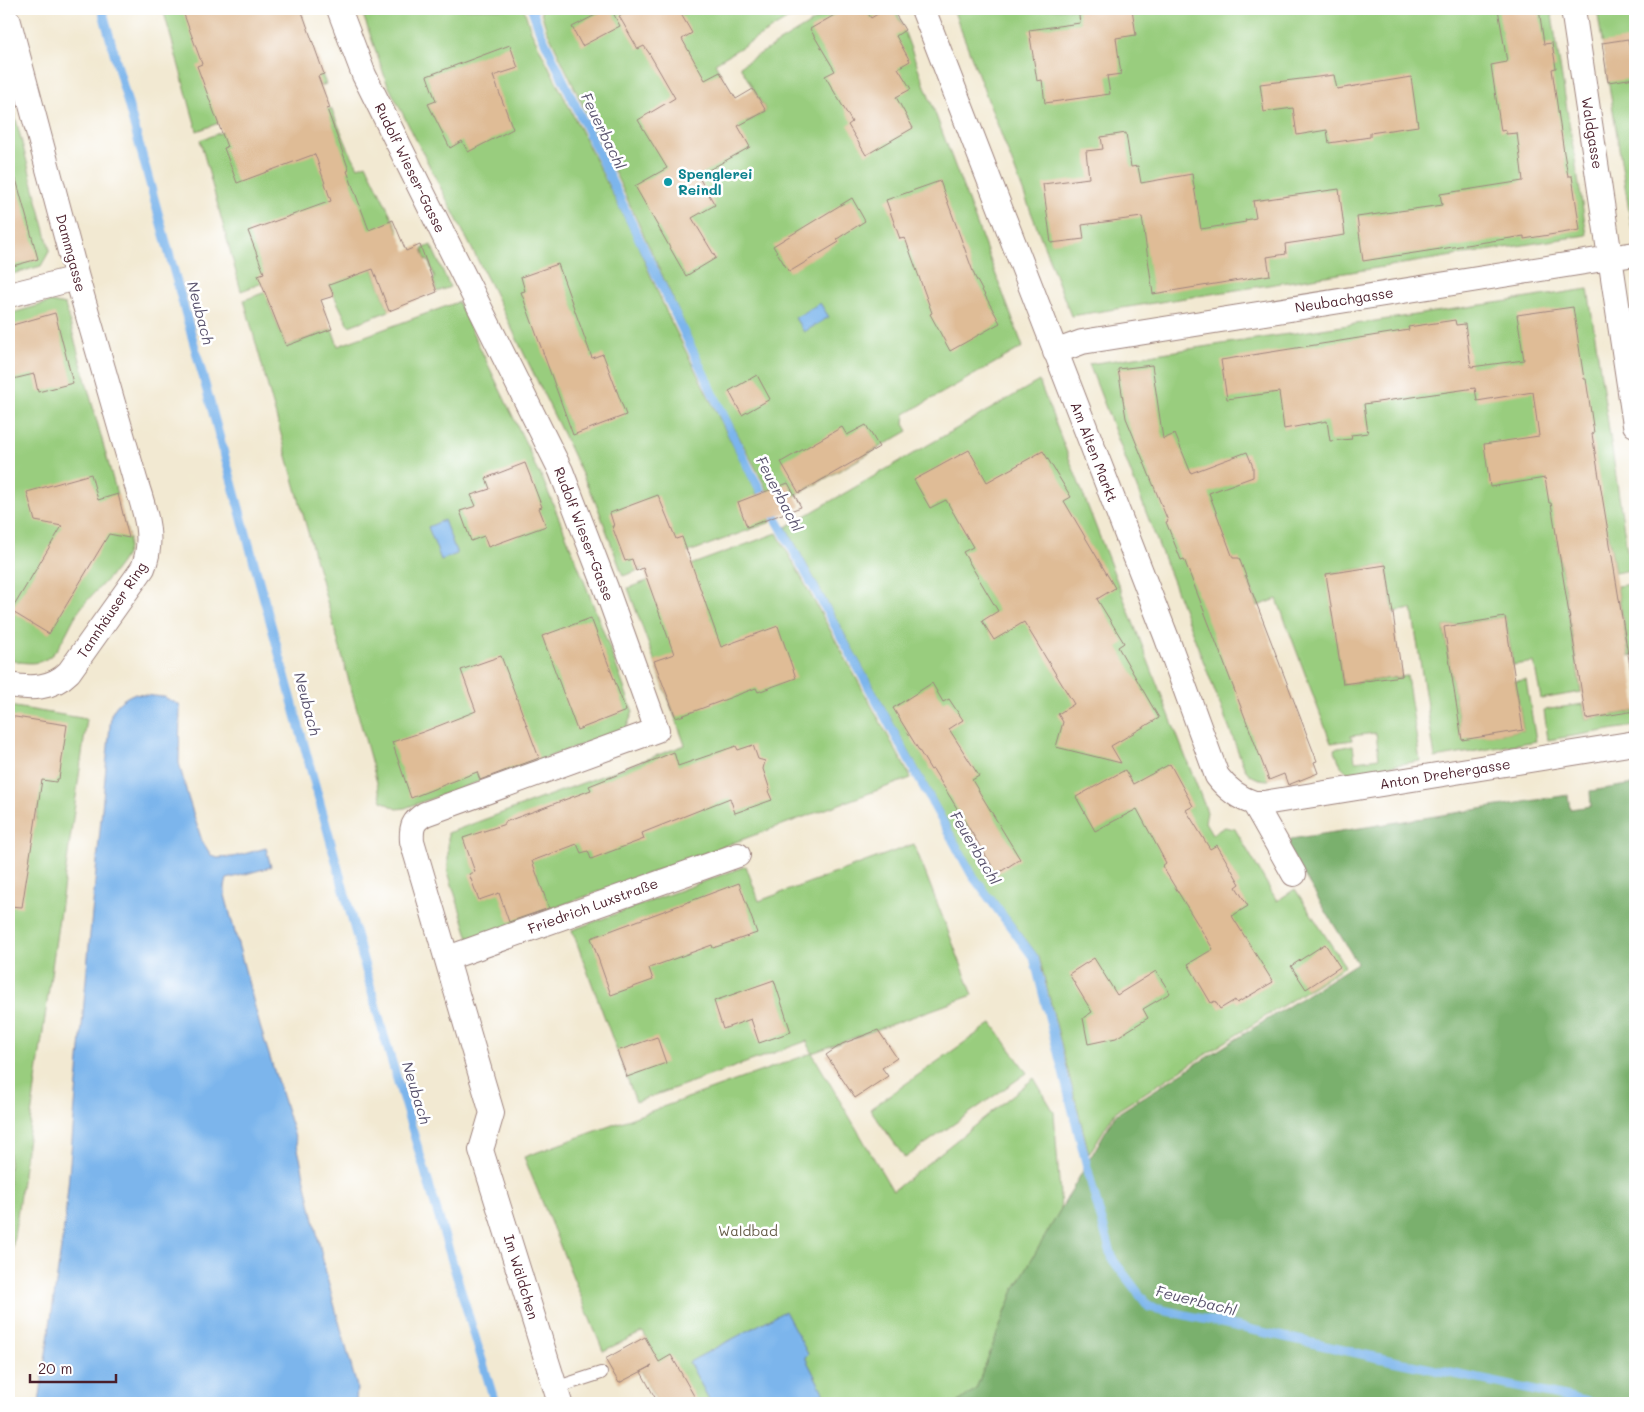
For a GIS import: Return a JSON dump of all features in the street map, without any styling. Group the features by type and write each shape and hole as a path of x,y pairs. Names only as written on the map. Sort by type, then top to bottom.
{"street":[{"name":"Rudolf Wieser-Gasse","path":"339,9 364,74 561,471 606,588 657,730 425,814 416,820 412,827 412,841 448,958"},
{"name":"Am Alten Markt","path":"922,9 1166,636 1217,776 1227,789 1241,798 1254,803"},
{"name":"Waldgasse","path":"1573,9 1635,425"},
{"name":"Dammgasse","path":"9,22 77,278 136,482"},
{"name":"Neubachgasse","path":"1055,352 1082,342 1635,254"},
{"path":"9,296 77,278"},
{"name":"Tannhäuser Ring","path":"9,685 35,688 51,684 65,676 143,568 148,553 149,533 136,482"},
{"name":"Anton Drehergasse","path":"1254,803 1331,793 1635,743"},
{"path":"1254,803 1294,874"},
{"name":"Friedrich Luxstraße","path":"448,958 738,855"},
{"name":"Im Wäldchen","path":"448,958 492,1113 481,1150 558,1396"}],"lane":[{"path":"558,1396 601,1373"}],"green space":[{"path":"163,9 251,9 256,23 297,9 326,84 197,131"},
{"path":"361,9 524,9 531,31 634,237 667,313 771,522 623,576 598,508 565,438 492,288 387,83"},
{"path":"540,9 805,9 715,63 747,122 766,111 740,66 834,9 896,9 1023,347 905,414 904,424 908,431 776,507 718,397 546,28"},
{"path":"953,9 1551,9 1587,235 1071,316"},
{"path":"1597,9 1635,9 1635,229 1632,230"},
{"path":"9,93 50,250 41,266 9,275"},
{"path":"300,104 321,111 331,108 358,167 366,164 399,232 241,291 200,140"},
{"path":"431,245 450,287 437,292 433,280 435,278 422,249"},
{"path":"373,269 389,311 349,326 322,271"},
{"path":"306,277 268,301 286,346 332,329 338,346 458,302 528,448 538,473 540,473 577,562 633,712 626,729 405,808 397,809 382,801 244,300"},
{"path":"1588,289 1630,570 1615,573 1608,531 1557,539 1581,692 1541,699 1534,662 1513,665 1505,617 1444,627 1462,739 1523,730 1515,681 1526,680 1536,741 1435,758 1412,609 1393,612 1386,565 1327,574 1343,684 1407,676 1420,761 1348,773 1341,766 1334,749 1353,745 1355,761 1379,758 1376,733 1351,736 1352,740 1331,743 1277,599 1258,606 1247,578 1269,780 1251,776 1244,767 1089,364"},
{"path":"51,302 65,305 129,540 127,552 121,563 78,612 56,650 46,659 28,663 9,660 9,314"},
{"path":"1039,381 1207,812 1205,822 1212,834 1225,827 1235,829 1277,901 1295,889 1345,966 1115,1112 1089,1154 1039,957 976,874 786,527"},
{"path":"777,533 911,778 469,939 448,872 448,833 685,745 628,588"},
{"path":"1632,584 1635,606 1635,655 1629,656 1617,586"},
{"path":"1583,704 1586,719 1635,711 1635,726 1548,740 1544,710"},
{"path":"9,706 87,719 9,1273 9,816 36,820 38,807 9,801"},
{"path":"1635,784 1635,1403 957,1403 976,1389 1014,1290 1115,1115 1357,963 1289,850 1288,844 1291,839 1568,795 1570,809 1591,806 1590,791"},
{"path":"914,844 973,995 812,1053 807,1041 636,1102 572,930 746,866 759,901"},
{"path":"992,1023 1027,1073 905,1158 870,1109"},
{"name":"Waldbad","path":"812,1053 893,1191 1034,1078 1054,1112 1061,1209 1014,1290 976,1389 957,1403 658,1403 641,1372 658,1362 643,1332 603,1351 524,1157"}],"water":[{"path":"820,303 829,317 804,332 795,318"},
{"path":"444,520 457,554 441,560 428,527"},
{"path":"133,694 164,697 180,705 179,763 202,841 211,855 217,858 233,857 266,848 271,867 227,879 225,895 260,1026 296,1140 327,1278 357,1387 356,1403 39,1403 65,1220 111,715 120,702"},
{"path":"785,1311 808,1354 805,1357 828,1402 711,1403 689,1362"}],"building":[{"path":"182,9 301,9 324,74 318,76 330,108 327,109 369,230 393,220 406,251 420,245 437,292 389,311 373,269 329,285 334,296 321,300 332,329 286,346 258,275 264,273 248,231 331,201 315,154 237,183 224,148 227,147 197,66 202,64"},
{"path":"607,9 611,9 620,26 582,46 572,27"},
{"path":"631,9 678,9 692,33 682,39 705,80 720,72 736,99 753,89 766,111 738,126 750,147 698,176 715,205 692,218 716,258 686,276 635,186 667,168 638,120 675,98 649,53 644,46 638,49 619,16"},
{"path":"845,9 865,9 871,18 886,9 892,9 905,30 896,36 910,61 898,68 911,89 896,97 913,128 866,155 848,125 852,122 825,76 835,71 810,29"},
{"path":"1078,9 1132,9 1136,35 1116,38 1121,74 1107,76 1110,94 1045,103 1042,80 1037,81 1029,30 1080,23"},
{"path":"1498,9 1539,9 1544,44 1552,43 1556,68 1552,69 1564,153 1568,176 1572,176 1580,230 1524,239 1524,236 1363,261 1357,217 1442,205 1440,194 1523,181 1517,133 1506,134 1506,130 1501,131 1491,65 1507,62"},
{"path":"1628,39 1635,78 1608,82 1602,43"},
{"path":"510,45 518,68 493,76 513,129 468,152 462,141 450,148 428,104 436,101 427,76"},
{"path":"1334,75 1337,89 1411,77 1418,126 1370,133 1370,137 1329,143 1327,130 1297,135 1293,108 1264,112 1260,84"},
{"path":"1126,133 1131,167 1138,166 1141,183 1192,174 1201,229 1246,222 1245,220 1256,218 1253,201 1339,189 1345,235 1285,244 1286,254 1267,257 1270,275 1153,294 1142,217 1082,225 1084,239 1051,243 1043,184 1089,178 1086,151 1103,149 1101,137"},
{"path":"16,179 38,259 9,267 9,180"},
{"path":"940,181 975,277 1000,323 950,351 930,314 932,313 905,238 900,239 886,200"},
{"path":"852,198 865,221 837,239 839,242 789,272 773,246"},
{"path":"558,264 592,358 603,354 626,415 573,435 521,292 525,291 521,277"},
{"path":"1573,307 1584,379 1586,379 1594,433 1592,434 1635,697 1635,711 1586,719 1551,503 1549,503 1545,478 1490,487 1484,444 1539,436 1533,392 1477,401 1475,388 1364,404 1368,433 1351,435 1352,439 1330,441 1327,421 1284,429 1279,392 1227,399 1221,360 1409,330 1408,327 1455,320 1456,325 1465,324 1471,367 1524,360 1517,315"},
{"path":"55,313 73,383 38,392 34,374 9,380 9,326"},
{"path":"1152,365 1163,439 1175,434 1191,473 1247,452 1253,467 1253,477 1209,493 1233,558 1239,558 1317,761 1314,762 1318,773 1288,785 1284,774 1269,780 1184,559 1181,560 1166,522 1168,521 1126,418 1118,369"},
{"path":"757,375 770,399 742,415 729,391"},
{"path":"866,425 879,447 799,493 781,462 842,427 847,435"},
{"path":"969,450 987,482 1043,451 1071,497 1064,501 1115,588 1097,599 1124,643 1118,647 1159,718 1111,746 1121,763 1056,747 1063,722 1058,714 1074,704 1024,622 994,640 982,621 998,611 963,552 973,547 946,500 930,508 914,480"},
{"path":"525,463 542,507 539,508 546,526 488,547 484,536 471,541 460,511 476,506 471,495 490,489 486,478"},
{"path":"91,474 98,500 118,494 129,538 109,534 49,634 11,611 62,526 35,521 27,492"},
{"path":"788,483 801,507 747,527 738,502"},
{"path":"658,495 676,539 682,537 721,647 778,626 796,678 758,692 756,688 676,718 654,661 674,654 643,568 636,571 632,559 625,561 612,526 614,526 610,513"},
{"path":"1386,565 1402,676 1343,684 1326,574"},
{"path":"1505,617 1523,730 1462,740 1444,627"},
{"path":"591,618 626,711 577,730 542,636"},
{"path":"501,656 539,758 480,780 477,772 411,798 392,742 476,711 461,670"},
{"path":"932,683 943,702 949,699 963,720 949,729 979,776 972,780 1020,859 997,874 933,769 931,770 893,708"},
{"path":"9,716 67,725 59,779 56,782 42,780 22,907 9,906"},
{"path":"753,745 758,759 765,761 763,769 772,800 735,813 730,798 642,833 644,839 591,859 588,851 581,853 577,844 532,861 549,908 509,922 499,893 479,900 469,874 475,872 463,838 505,824 505,822 591,790 589,786 674,752 678,766 736,746 738,750"},
{"path":"1170,764 1193,806 1186,810 1210,849 1217,845 1240,884 1236,887 1248,906 1232,916 1273,982 1237,1003 1235,1000 1220,1009 1215,1001 1211,1003 1188,964 1213,949 1162,866 1166,863 1137,809 1095,831 1076,797 1125,770 1133,784"},
{"path":"739,883 757,933 713,948 712,945 649,968 653,980 611,995 591,938"},
{"path":"1325,944 1340,967 1306,989 1291,966"},
{"path":"1094,958 1117,995 1156,971 1170,993 1143,1009 1148,1018 1116,1038 1088,1044 1083,1018 1092,1012 1069,974"},
{"path":"774,980 791,1032 759,1043 751,1019 723,1029 714,1001"},
{"path":"878,1030 897,1058 882,1068 888,1076 855,1098 826,1055 842,1044"},
{"path":"657,1037 666,1063 627,1077 617,1051"},
{"path":"645,1337 659,1362 671,1355 698,1403 658,1403 641,1372 652,1366 619,1383 605,1359"}],"waterway":[{"name":"Neubach","path":"102,9 384,1036 495,1403"},
{"name":"Feuerbachl","path":"532,9 539,29 751,473 972,875 1034,958 1094,1194 1113,1260 1149,1307 1593,1403"}],"place":[{"name":"Spenglerei Reindl","path":"668,182"}]}
